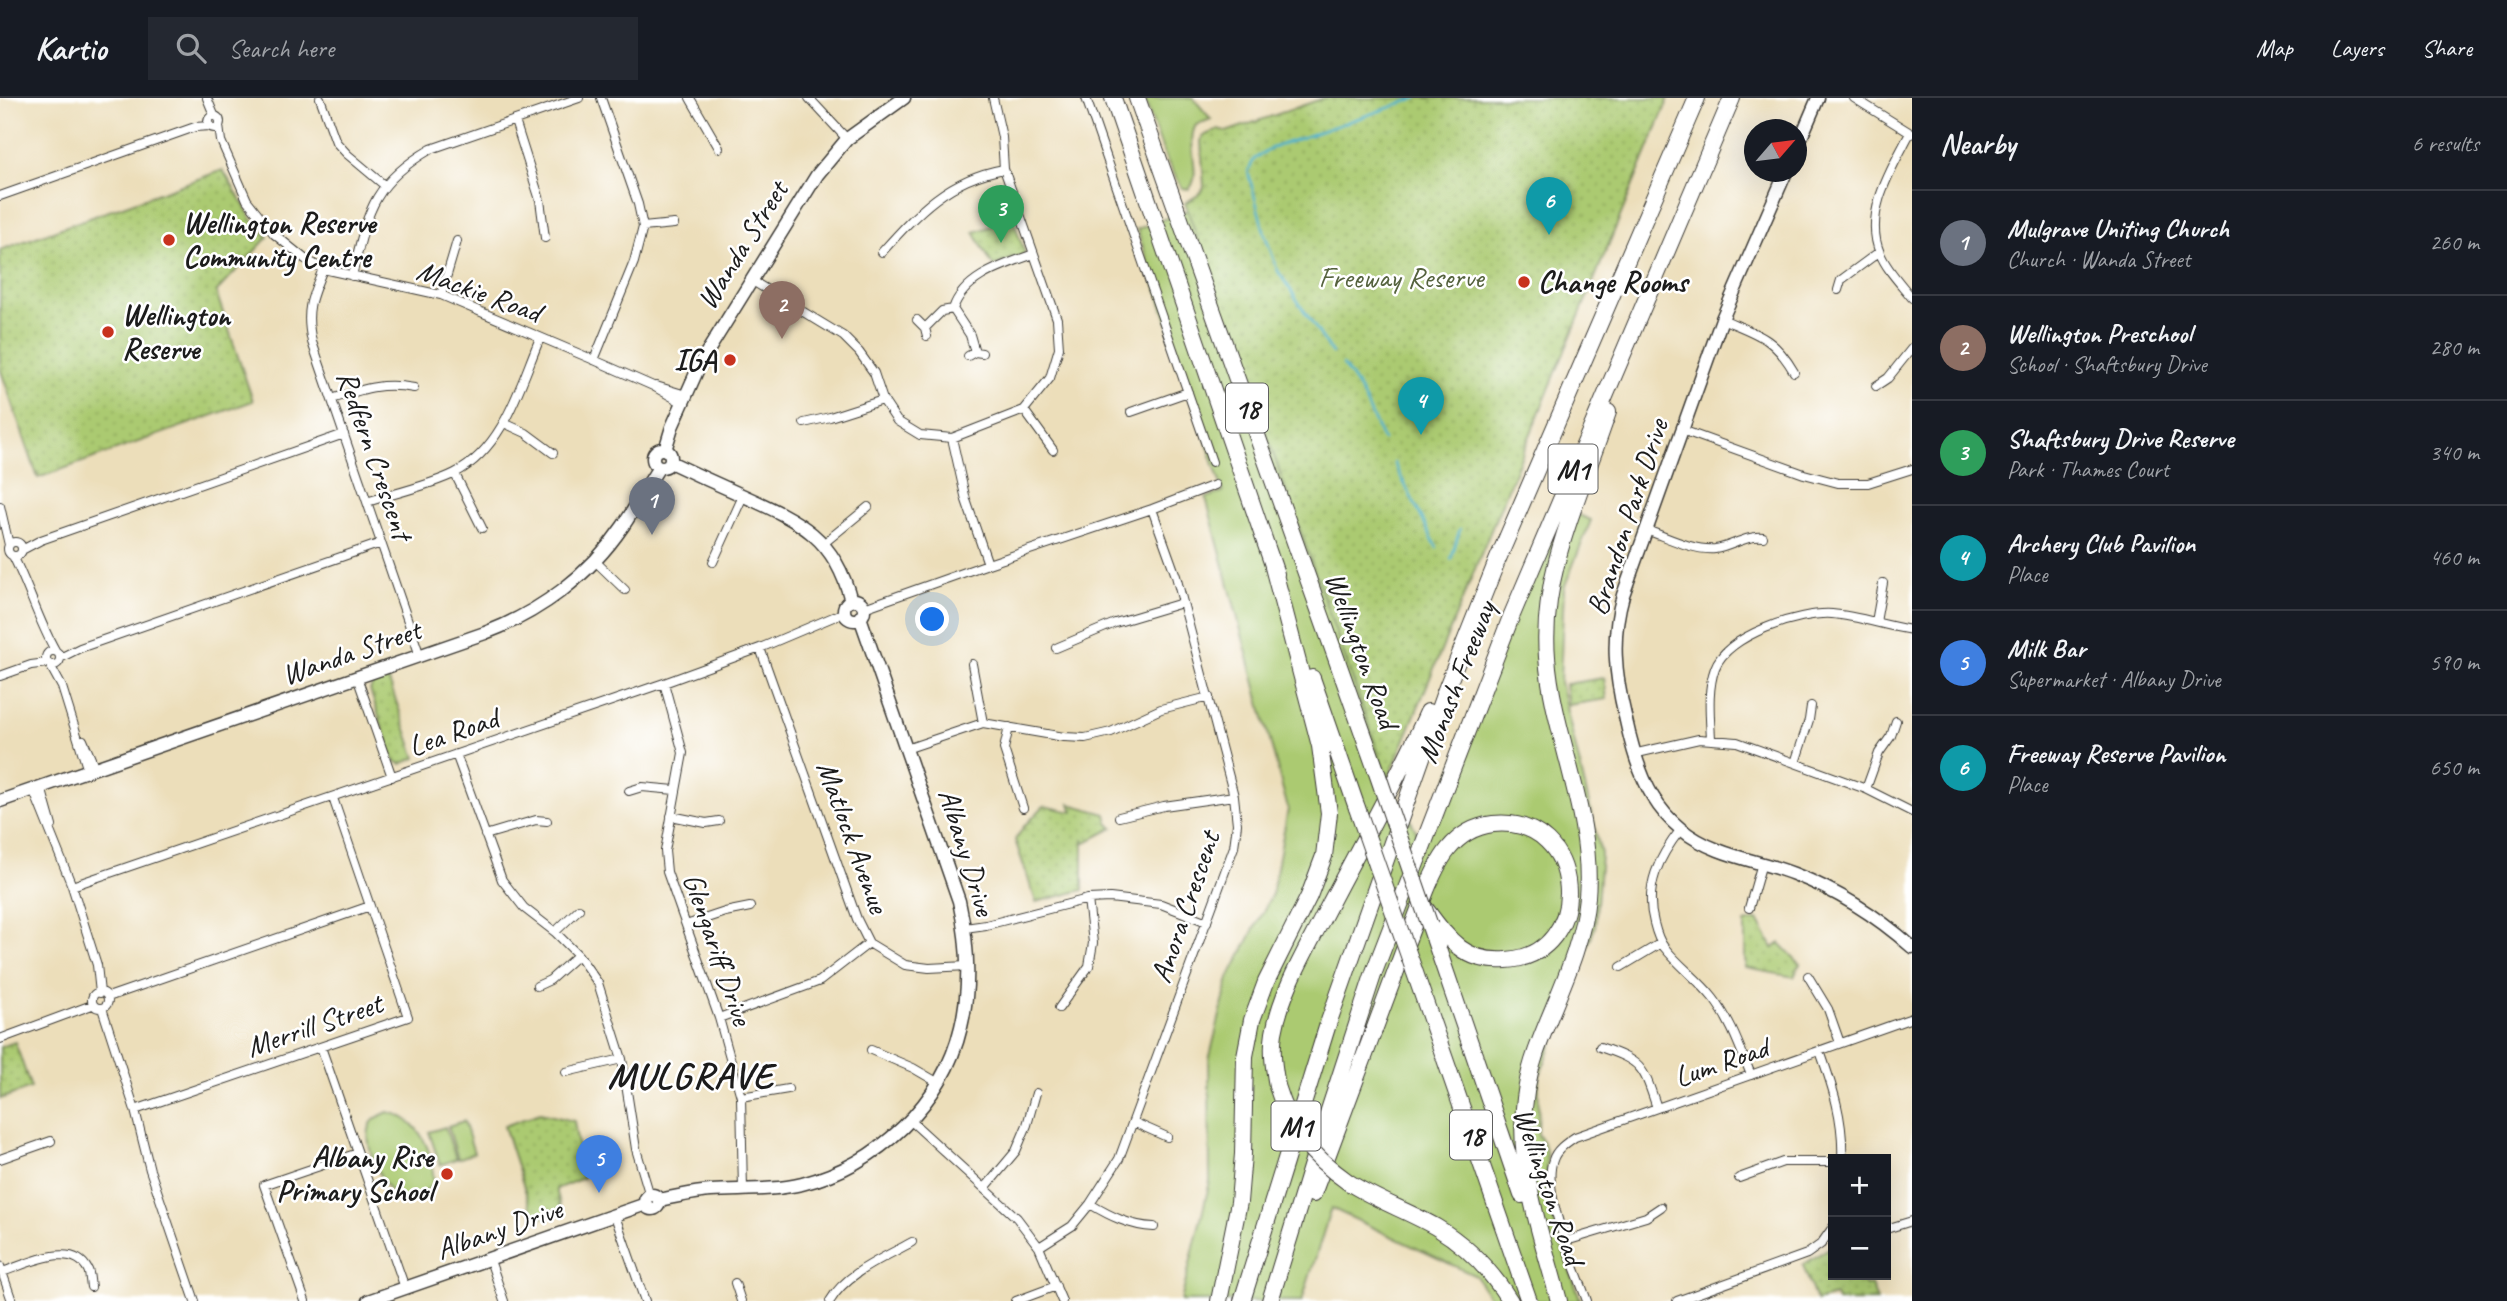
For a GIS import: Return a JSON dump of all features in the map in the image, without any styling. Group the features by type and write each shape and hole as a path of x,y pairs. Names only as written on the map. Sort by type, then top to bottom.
{"highway":[{"name":"Wellington Road","path":"1113,98 1529,1301"},
{"name":"Wellington Road","path":"1137,98 1423,905 1432,922 1559,1301"},
{"name":"Monash Freeway","path":"1242,1301 1352,952 1445,692 1497,561 1697,98"},
{"name":"Monash Freeway","path":"1271,1301 1319,1141 1379,960 1511,617 1732,98"},
{"path":"1159,229 1181,221"},
{"path":"1559,1301 1522,1149 1522,1116 1535,1053 1573,958 1583,925 1587,894 1583,833 1553,696 1547,658 1546,622 1551,581 1635,330"},
{"path":"1497,561 1410,752 1283,999 1273,1035 1277,1086 1284,1108 1303,1142 1321,1162 1368,1195 1436,1227 1459,1243 1493,1278 1510,1301"},
{"path":"1219,1301 1238,1202 1245,1056 1252,1020 1266,982 1309,896 1324,856 1329,813 1320,746 1273,567"},
{"path":"1271,1301 1441,857 1466,833 1482,826 1507,824 1543,837 1558,853 1566,870 1570,897 1566,915 1544,945 1523,957 1495,961 1473,955 1432,922"}],"street":[{"path":"320,98 336,142 384,185"},
{"path":"352,276 366,218 384,185 408,162 431,149 579,98"},
{"path":"594,359 634,262 643,227 638,204 601,98"},
{"path":"690,98 719,148"},
{"path":"809,98 847,139"},
{"name":"Wanda Street","path":"0,801 420,656 517,620 556,595 595,561 665,465 670,454 665,450 701,362 817,175 847,139 904,98"},
{"path":"751,280 843,336 874,373 883,400 897,421 920,435 952,438 1024,410 1050,378 1059,348 1057,319 1004,169 1002,137 993,98"},
{"path":"1086,98 1212,462"},
{"path":"1807,124 1818,98"},
{"path":"1854,98 1911,133 1877,207 1875,230 1879,252 1912,298"},
{"name":"Mackie Road","path":"207,100 211,104 212,122 235,177 258,216 289,247 323,269 440,295 684,399"},
{"path":"515,121 540,200 545,238"},
{"path":"0,196 212,122"},
{"path":"881,252 921,208 951,188 988,172 1004,169"},
{"name":"Brandon Park Drive","path":"1782,182 1722,319 1621,603 1614,643 1616,675 1633,754 1641,777 1653,798 1681,829 1716,850 1798,875 1840,895 1912,947"},
{"path":"643,227 674,224"},
{"path":"440,295 457,241"},
{"path":"1838,290 1841,279 1879,252"},
{"path":"953,309 956,299 987,271 1034,254"},
{"name":"Redfern Crescent","path":"323,269 311,296 308,323 420,656"},
{"path":"917,320 926,332 942,312 953,309"},
{"path":"953,309 970,334 975,354"},
{"path":"1722,319 1772,343 1794,372"},
{"path":"367,502 455,474 486,448 504,423 540,338"},
{"path":"1876,386 1888,378 1912,348"},
{"path":"332,400 376,385 414,387"},
{"path":"1131,412 1188,392"},
{"path":"804,423 830,418 883,400"},
{"path":"1024,410 1053,450"},
{"path":"504,423 526,433 553,453"},
{"path":"1682,430 1804,474 1838,483 1868,483 1912,469"},
{"path":"12,550 344,434"},
{"path":"952,438 966,500 988,564"},
{"path":"665,465 789,516 823,544 846,584 848,606 860,602 862,613 988,564 1152,509 1214,485"},
{"path":"455,474 482,528"},
{"path":"713,562 743,496"},
{"path":"0,506 12,550 26,581 91,769"},
{"path":"823,544 868,507"},
{"name":"Anora Crescent","path":"1039,1247 1072,1226 1090,1204 1119,1158 1234,847 1237,824 1234,796 1209,697 1152,509"},
{"path":"1646,530 1707,549 1723,547 1755,536 1763,537"},
{"path":"0,676 381,543"},
{"path":"595,561 625,590"},
{"path":"1876,622 1883,583"},
{"path":"1056,648 1115,623 1182,603"},
{"name":"Lea Road","path":"72,886 664,683 760,648 848,606"},
{"name":"Albany Drive","path":"368,1301 615,1216 652,1200 707,1191 800,1185 823,1178 882,1146 925,1103 950,1058 961,1029 967,994 965,928 959,901 862,613"},
{"path":"1711,739 1712,676 1721,655 1735,642 1809,615 1834,614 1912,630"},
{"name":"Matlock Avenue","path":"760,648 857,919 869,943 905,965 929,968 967,966"},
{"path":"972,664 983,723"},
{"path":"357,677 392,777"},
{"name":"Glengariff Drive","path":"664,683 683,753 682,771 675,790 665,851 667,872 719,1017 741,1097 743,1190"},
{"path":"906,749 983,723 1085,738 1111,732 1161,709 1209,697"},
{"path":"1795,763 1811,706"},
{"path":"1866,789 1879,753 1896,721"},
{"path":"1009,727 1004,749 1023,808"},
{"path":"1633,754 1691,740 1737,742 1866,789 1912,812"},
{"path":"456,754 502,880 524,908 555,932 578,955 598,983 622,1059 636,1149 652,1200"},
{"path":"629,791 642,787 675,790"},
{"path":"37,788 97,965 106,1004 96,1009 92,1005"},
{"path":"1119,817 1164,806 1234,796"},
{"name":"Merrill Street","path":"135,1110 408,1017 333,798"},
{"path":"671,816 706,822 719,821"},
{"path":"485,835 536,820 547,821"},
{"path":"1681,829 1663,853 1652,882 1651,910 1661,943 1718,1005 1734,1032 1751,1075"},
{"path":"1749,908 1762,863"},
{"path":"965,928 1088,899 1110,898 1161,904 1207,922"},
{"path":"1059,1008 1089,966 1093,943 1088,899"},
{"path":"92,1005 95,995 104,995 370,906"},
{"path":"686,925 750,907"},
{"path":"555,932 579,909"},
{"path":"719,1017 820,981 869,943"},
{"path":"1621,967 1661,943"},
{"path":"537,986 550,980 578,955"},
{"path":"1808,976 1828,1009 1840,1043"},
{"path":"0,1039 92,1005"},
{"path":"102,1008 135,1110 149,1170 195,1301"},
{"name":"Lum Road","path":"1566,1241 1551,1188 1550,1173 1553,1160 1562,1147 1575,1137 1912,1018"},
{"path":"321,1047 405,1288"},
{"path":"1600,1047 1631,1059 1640,1066 1647,1077 1657,1108"},
{"path":"872,1050 937,1082"},
{"path":"1820,1051 1840,1109 1842,1154"},
{"path":"566,1072 622,1059"},
{"path":"741,1097 788,1089"},
{"path":"985,1188 1016,1152 1036,1093"},
{"path":"910,1120 1017,1218 1039,1247 1062,1301"},
{"path":"1133,1122 1167,1137"},
{"path":"0,1159 51,1141"},
{"path":"305,1301 264,1185 358,1153"},
{"path":"1739,1178 1783,1162 1828,1162"},
{"path":"1090,1204 1124,1222 1140,1227 1154,1227"},
{"path":"1587,1301 1566,1241 1637,1220 1661,1207"},
{"path":"615,1216 645,1301"},
{"path":"1891,1227 1912,1221"},
{"path":"1677,1301 1807,1254 1821,1244 1828,1234"},
{"path":"830,1301 835,1292 854,1275 912,1242"},
{"path":"12,1301 1,1269 56,1254 75,1257 88,1270 91,1287"},
{"path":"490,1260 504,1301"},
{"path":"735,1283 741,1301"},
{"path":"1017,1301 1056,1286"}],"green space":[{"path":"1144,98 1193,98 1211,119 1196,125 1193,132 1194,176 1189,189 1182,188 1166,159"},
{"name":"Freeway Reserve","path":"1324,98 1669,98 1388,780 1185,203 1198,195 1204,187 1203,136 1219,129 1226,132"},
{"name":"Wellington Reserve","path":"223,170 253,221 268,237 216,292 253,401 38,478 0,368 0,250"},
{"path":"1188,210 1388,780 1423,843 1557,506 1591,520 1564,588 1560,682 1601,854 1595,927 1539,1078 1538,1135 1545,1147 1547,1187 1553,1216 1581,1301 1492,1301 1476,1276 1331,1208 1302,1301 1181,1301 1210,1181 1209,1060 1229,978 1272,894 1288,809 1206,498 1223,492 1137,229"},
{"path":"1013,219 1025,254 993,266 974,232"},
{"path":"388,678 416,758 401,764 394,761 370,690 373,683"},
{"path":"1604,678 1607,699 1568,705 1565,684"},
{"path":"1070,804 1106,814 1108,823 1113,828 1086,842 1083,840 1083,890 1036,902 1015,840 1025,825 1044,806 1073,812"},
{"path":"1758,920 1773,948 1780,943 1800,964 1794,977 1745,968 1745,923"},
{"path":"15,1042 31,1088 0,1099 0,1047"},
{"path":"388,1112 409,1122 417,1130 431,1161 433,1184 409,1200 390,1191 369,1147 371,1124"},
{"path":"540,1113 574,1121 583,1178 556,1189 561,1208 535,1221 504,1126"},
{"path":"464,1121 474,1153 458,1159 448,1126"},
{"path":"445,1127 456,1159 440,1165 429,1132"},
{"path":"1828,1249 1828,1280 1859,1280 1866,1286 1871,1285 1877,1301 1837,1301 1835,1296 1816,1301 1803,1265"}],"waterway":[{"path":"1332,353 1278,271 1248,172 1254,159 1269,149 1417,98"},
{"path":"1343,365 1360,390 1383,440"},
{"path":"1394,463 1437,548"},
{"path":"1451,559 1460,529"}],"place":[{"name":"Freeway Reserve Pavilion","path":"1549,235"},
{"name":"Wellington Reserve Community Centre","path":"169,240"},
{"name":"Shaftsbury Drive Reserve","path":"1001,243"},
{"name":"Change Rooms","path":"1524,282"},
{"name":"Wellington Reserve","path":"108,332"},
{"name":"Wellington Preschool","path":"782,339"},
{"name":"IGA","path":"730,360"},
{"name":"Archery Club Pavilion","path":"1421,435"},
{"name":"Mulgrave Uniting Church","path":"652,535"},
{"name":"Albany Rise Primary School","path":"447,1174"},
{"name":"Milk Bar","path":"599,1193"}],"district":[{"name":"MULGRAVE","path":"691,1075"}]}
